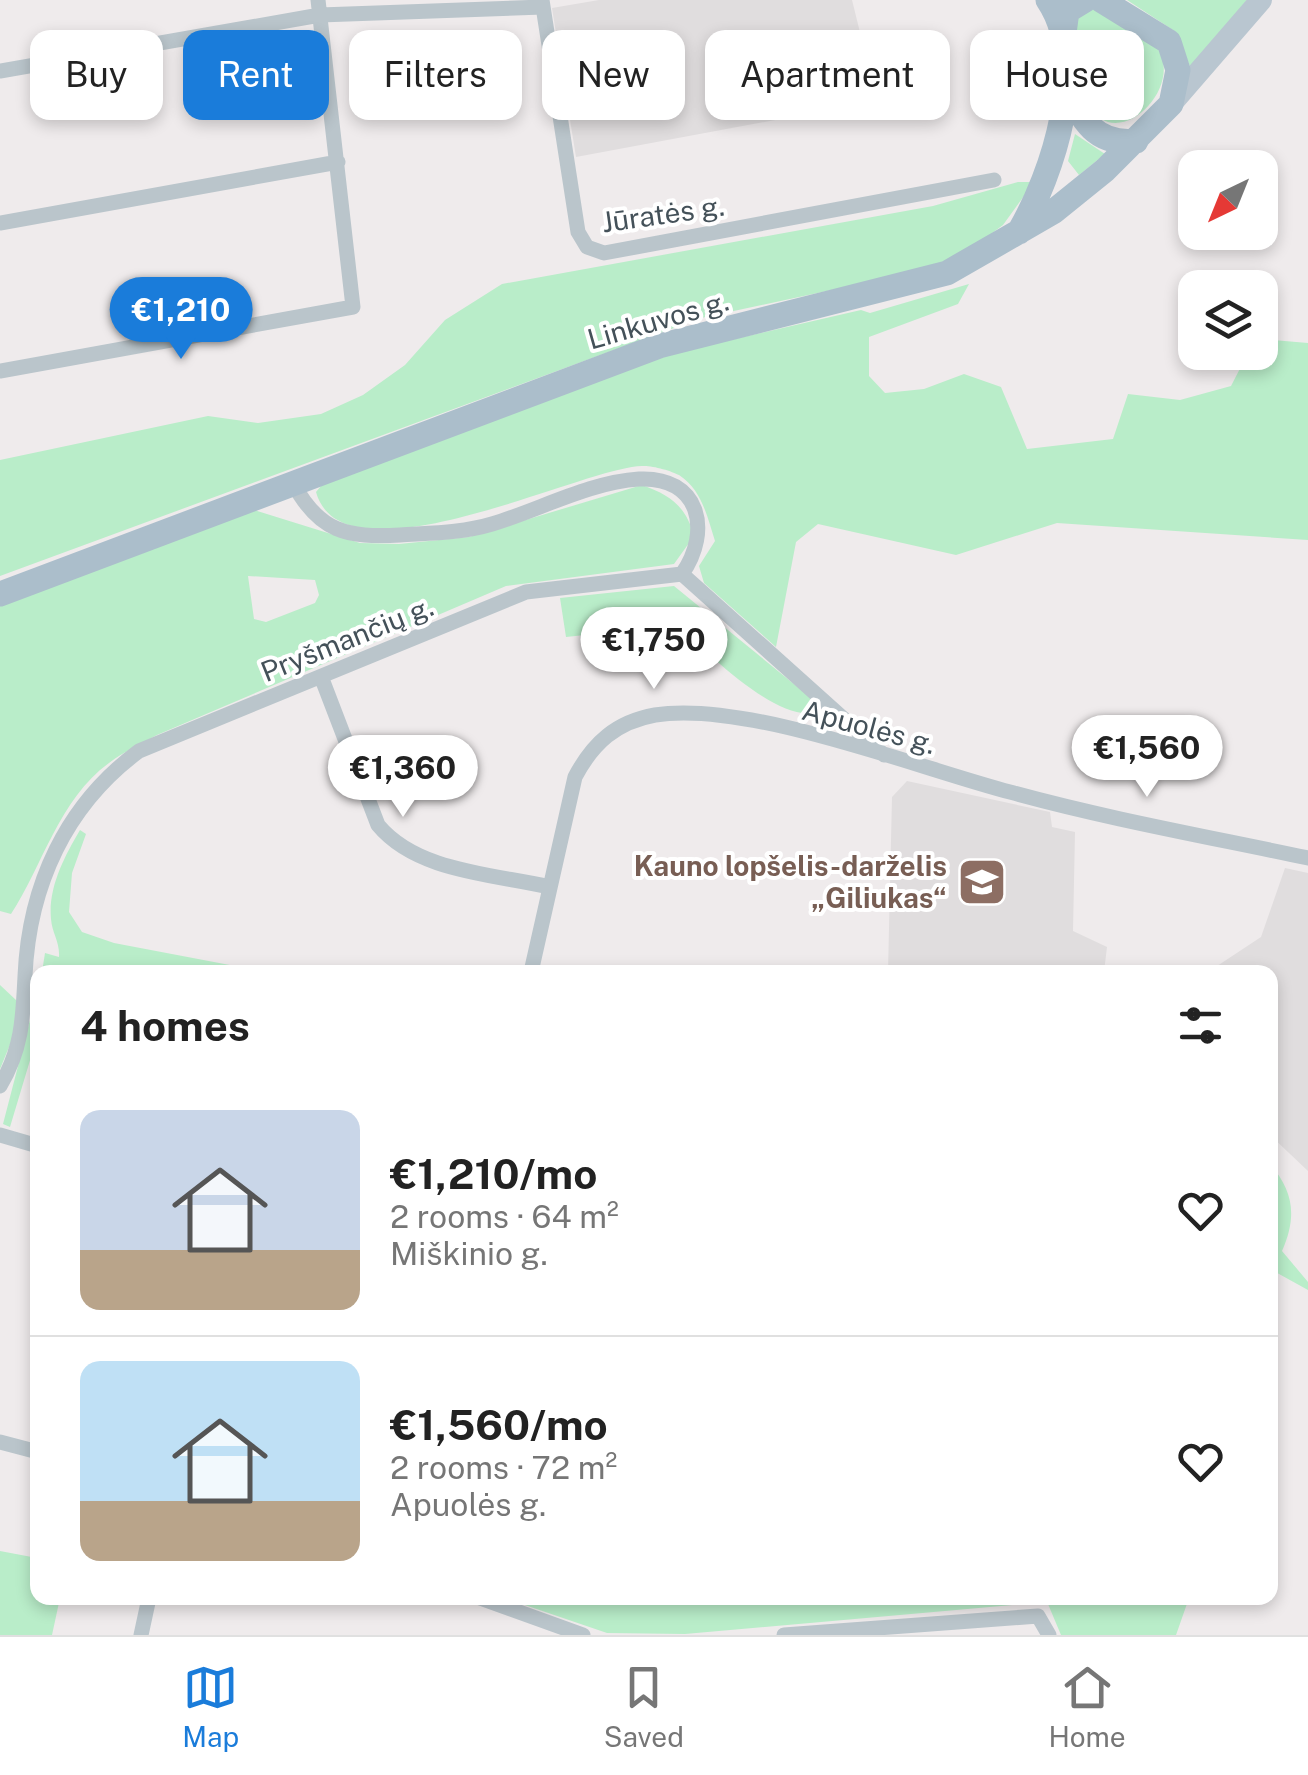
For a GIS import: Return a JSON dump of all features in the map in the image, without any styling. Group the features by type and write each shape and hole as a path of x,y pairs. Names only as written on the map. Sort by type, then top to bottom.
{"main road":[{"path":"1048,0 1063,30"},
{"path":"1065,30 1068,10 1085,0"},
{"path":"1100,0 1168,42 1178,70 1171,104"},
{"name":"Linkuvos g.","path":"0,594 659,346 947,273 1018,235 1071,199 1171,104"},
{"path":"1018,235 1050,165 1060,120"},
{"path":"1084,120 1088,128 1116,142 1136,140"}],"street":[{"name":"Linkuvos g.","path":"1171,104 1261,0"},
{"path":"0,71 319,8 542,3"},
{"name":"Jūratės g.","path":"542,3 578,232 587,246 604,253 994,180"},
{"path":"0,370 352,307 319,8"},
{"path":"0,222 338,162"},
{"path":"292,483 304,504 339,532 385,536 487,526 608,486 640,479 667,483 688,498 701,523 698,551 682,574 884,755"},
{"name":"Pryšmančių g.","path":"0,1086 23,1035 25,977 38,890 69,826 103,778 139,750 322,679 526,592 682,574"},
{"path":"322,679 378,825 394,844 426,860 550,887"},
{"name":"Apuolės g.","path":"533,965 575,777 588,752 616,727 656,715 729,716 884,755 1012,793 1308,858"},
{"path":"0,1135 30,1144"},
{"path":"0,1442 30,1450"},
{"path":"141,1635 147,1605"},
{"path":"499,1605 582,1635"},
{"path":"784,1635 1038,1616 1050,1635"}],"shaded area":[{"path":"599,0 852,0 859,30 705,30 705,120 775,120 576,157 570,120 685,120 685,30 556,30 552,8"},
{"name":"Kauno lopšelis-darželis „Giliukas“","path":"907,781 1050,812 1052,827 1075,832 1073,931 1107,947 1105,965 888,965 892,797"},
{"path":"1285,868 1308,873 1308,1171 1278,1143 1278,965 1219,965 1261,937"}],"green space":[{"path":"1127,0 1247,0 1191,69 1176,32"},
{"path":"1092,8 1135,30 1074,30 1073,20"},
{"path":"1144,36 1158,49 1164,65 1155,98 1144,110"},
{"path":"1075,134 1105,154 1079,175 1068,161"},
{"path":"1018,182 1034,182 1003,225 964,254 915,272 701,318 0,576 0,460 208,416 258,423 321,414 363,395 405,365 445,320 502,284 933,206"},
{"path":"969,284 958,304 869,337 869,376 885,393 924,389 964,374 1001,387 1027,449 1113,439 1128,394 1180,400 1231,386 1239,370 1278,370 1278,340 1308,343 1308,540 1057,523 956,555 818,524 796,542 776,647 704,583 699,566 715,541 698,496 687,481 672,472 646,466 612,471 467,516 415,527 370,529 335,519 316,492 326,480 656,357 861,310 870,313"},
{"path":"642,485 676,503 694,536 674,564 506,586 132,748 109,763 77,795 11,914 0,911 0,606 254,510 360,543 399,544 469,537","holes":["248,576 315,580 319,595 315,603 266,622 254,619"]},
{"path":"674,586 816,702 816,712 800,713 762,696 723,667 678,625 566,637 560,598"},
{"path":"80,830 86,834 72,873 69,912 82,932 114,943 229,965 43,965 45,953 59,957 51,907 63,862"},
{"path":"0,985 16,1000 16,1030 0,1069"},
{"path":"30,1020 30,1060 10,1127 3,1124"},
{"path":"1278,1174 1291,1205 1290,1227 1282,1251 1308,1282 1308,1290 1278,1273"},
{"path":"0,1551 30,1557 30,1605 58,1605 52,1635 0,1635"},
{"path":"525,1605 1013,1605 685,1634 607,1633"},
{"path":"1048,1605 1187,1605 1176,1635 1061,1635"}],"place":[{"name":"Kauno lopšelis-darželis „Giliukas“","path":"982,882"}]}
